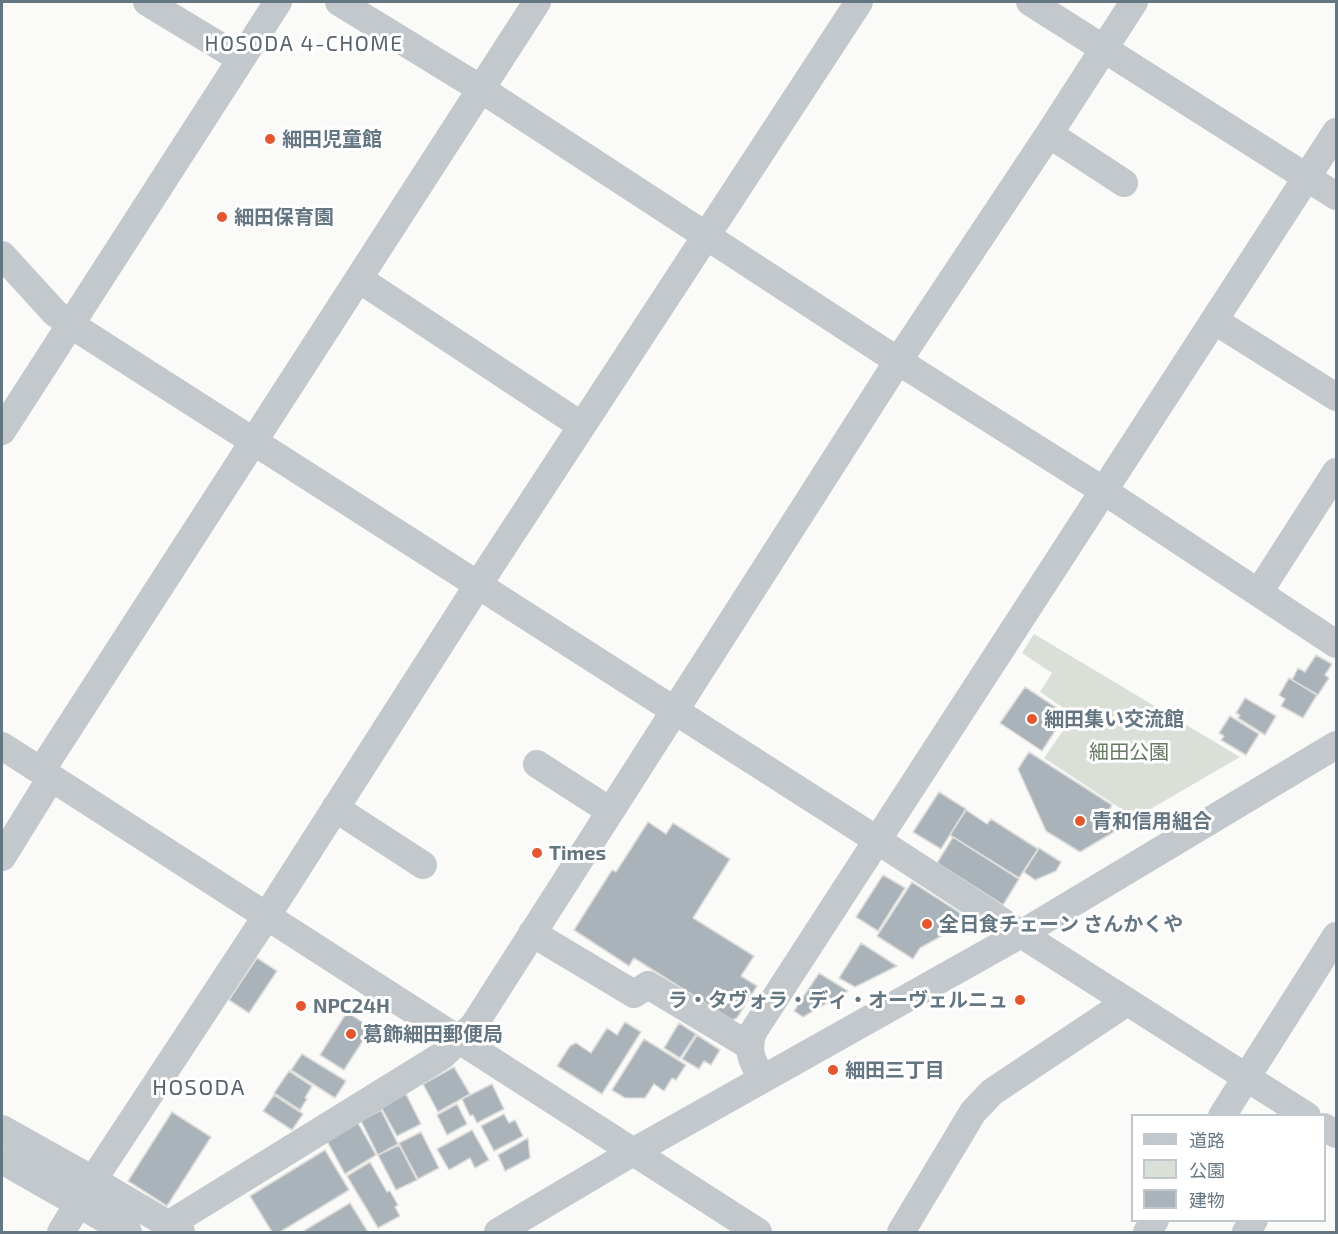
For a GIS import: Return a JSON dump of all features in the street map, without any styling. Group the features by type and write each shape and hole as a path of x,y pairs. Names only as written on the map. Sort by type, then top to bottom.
{"street":[{"path":"147,2 241,58"},
{"path":"2,431 278,2"},
{"path":"339,2 481,89 898,361 1104,491 1336,644"},
{"path":"2,857 46,775 254,443 537,2"},
{"path":"61,1233 93,1179 266,917 478,585 859,2"},
{"path":"1030,2 1336,196"},
{"path":"2,1129 93,1179 174,1229 443,1055 459,1040 474,1025 898,361 1134,2"},
{"path":"762,1079 752,1060 748,1045 753,1032 1336,132"},
{"path":"1049,134 1124,183"},
{"path":"2,255 54,313 1304,1114"},
{"path":"359,279 582,426"},
{"path":"1215,321 1336,397"},
{"path":"1258,592 1336,472"},
{"path":"498,1233 633,1152 1021,934 1336,745"},
{"path":"2,746 758,1233"},
{"path":"537,764 610,811"},
{"path":"335,808 423,866"},
{"path":"532,933 634,994 648,985 748,1045"},
{"path":"1223,1114 1336,936"},
{"path":"901,1233 973,1112 992,1092 1127,1002"},
{"path":"2,1160 128,1233"}],"green space":[{"name":"細田公園","path":"1034,634 1240,757 1135,818 1044,758 1074,715 1040,692 1052,673 1022,653"}],"building":[{"path":"1316,655 1332,664 1325,675 1329,678 1318,695 1292,680 1298,668 1305,672"},
{"path":"1289,678 1317,695 1303,718 1281,706 1285,699 1279,695"},
{"path":"1025,687 1066,714 1042,751 1000,723"},
{"path":"1245,698 1276,716 1265,735 1238,718 1240,715 1236,713"},
{"path":"1230,716 1259,734 1246,755 1221,740 1224,736 1219,733"},
{"path":"1029,752 1112,805 1109,810 1129,823 1080,852 1046,831 1018,769"},
{"path":"939,792 966,809 941,849 913,832"},
{"path":"966,810 987,824 991,819 1038,849 1019,878 950,835"},
{"path":"648,822 666,834 673,823 730,859 693,918 754,956 741,976 757,986 737,1018 732,1020 634,958 629,966 574,930 612,870 616,872"},
{"path":"953,837 1019,879 1003,905 937,863"},
{"path":"1039,848 1061,862 1056,871 1035,880 1024,872"},
{"path":"883,875 905,888 878,931 856,917"},
{"path":"912,882 962,914 952,930 920,948 913,959 877,936"},
{"path":"861,943 897,966 855,987 839,978"},
{"path":"257,958 277,971 249,1013 229,1000"},
{"path":"819,973 848,991 803,1017 794,1011"},
{"path":"347,1012 371,1028 344,1070 320,1055"},
{"path":"625,1022 641,1032 602,1094 557,1066 570,1046 576,1043 591,1053 607,1028 617,1035"},
{"path":"679,1023 696,1034 680,1058 664,1048"},
{"path":"697,1035 720,1050 711,1065 704,1061 699,1069 682,1059"},
{"path":"644,1039 686,1065 676,1080 672,1078 664,1091 654,1084 645,1098 625,1098 612,1090"},
{"path":"302,1054 346,1081 335,1098 291,1070"},
{"path":"454,1067 470,1094 438,1112 423,1084"},
{"path":"289,1071 312,1086 300,1110 274,1093"},
{"path":"492,1084 504,1109 477,1123 473,1115 470,1116 462,1099"},
{"path":"406,1094 421,1124 397,1136 381,1107"},
{"path":"274,1095 303,1114 292,1130 263,1111"},
{"path":"457,1104 467,1124 447,1135 437,1115"},
{"path":"381,1110 398,1144 378,1155 361,1121"},
{"path":"172,1112 211,1137 167,1206 128,1181"},
{"path":"504,1114 509,1123 515,1120 523,1136 494,1151 481,1126"},
{"path":"358,1123 376,1155 345,1174 327,1141"},
{"path":"472,1130 489,1160 475,1168 470,1158 449,1170 437,1149"},
{"path":"421,1132 439,1168 418,1179 399,1143"},
{"path":"528,1138 530,1158 505,1171 498,1155"},
{"path":"399,1145 417,1180 396,1190 378,1155"},
{"path":"325,1150 349,1190 280,1232 272,1232 250,1196"},
{"path":"370,1162 387,1192 390,1191 398,1205 395,1207 400,1216 378,1228 347,1176"},
{"path":"350,1203 368,1232 302,1232"}],"place":[{"name":"細田児童館","path":"270,139"},
{"name":"細田保育園","path":"222,217"},
{"name":"細田集い交流館","path":"1032,719"},
{"name":"青和信用組合","path":"1080,821"},
{"name":"Times","path":"537,853"},
{"name":"全日食チェーン さんかくや","path":"927,924"},
{"name":"ラ・タヴォラ・ディ・オーヴェルニュ","path":"1020,1000"},
{"name":"NPC24H","path":"301,1006"},
{"name":"葛飾細田郵便局","path":"351,1034"},
{"name":"細田三丁目","path":"833,1070"}],"district":[{"name":"HOSODA 4-CHOME","path":"304,44"},
{"name":"HOSODA","path":"199,1088"}]}
